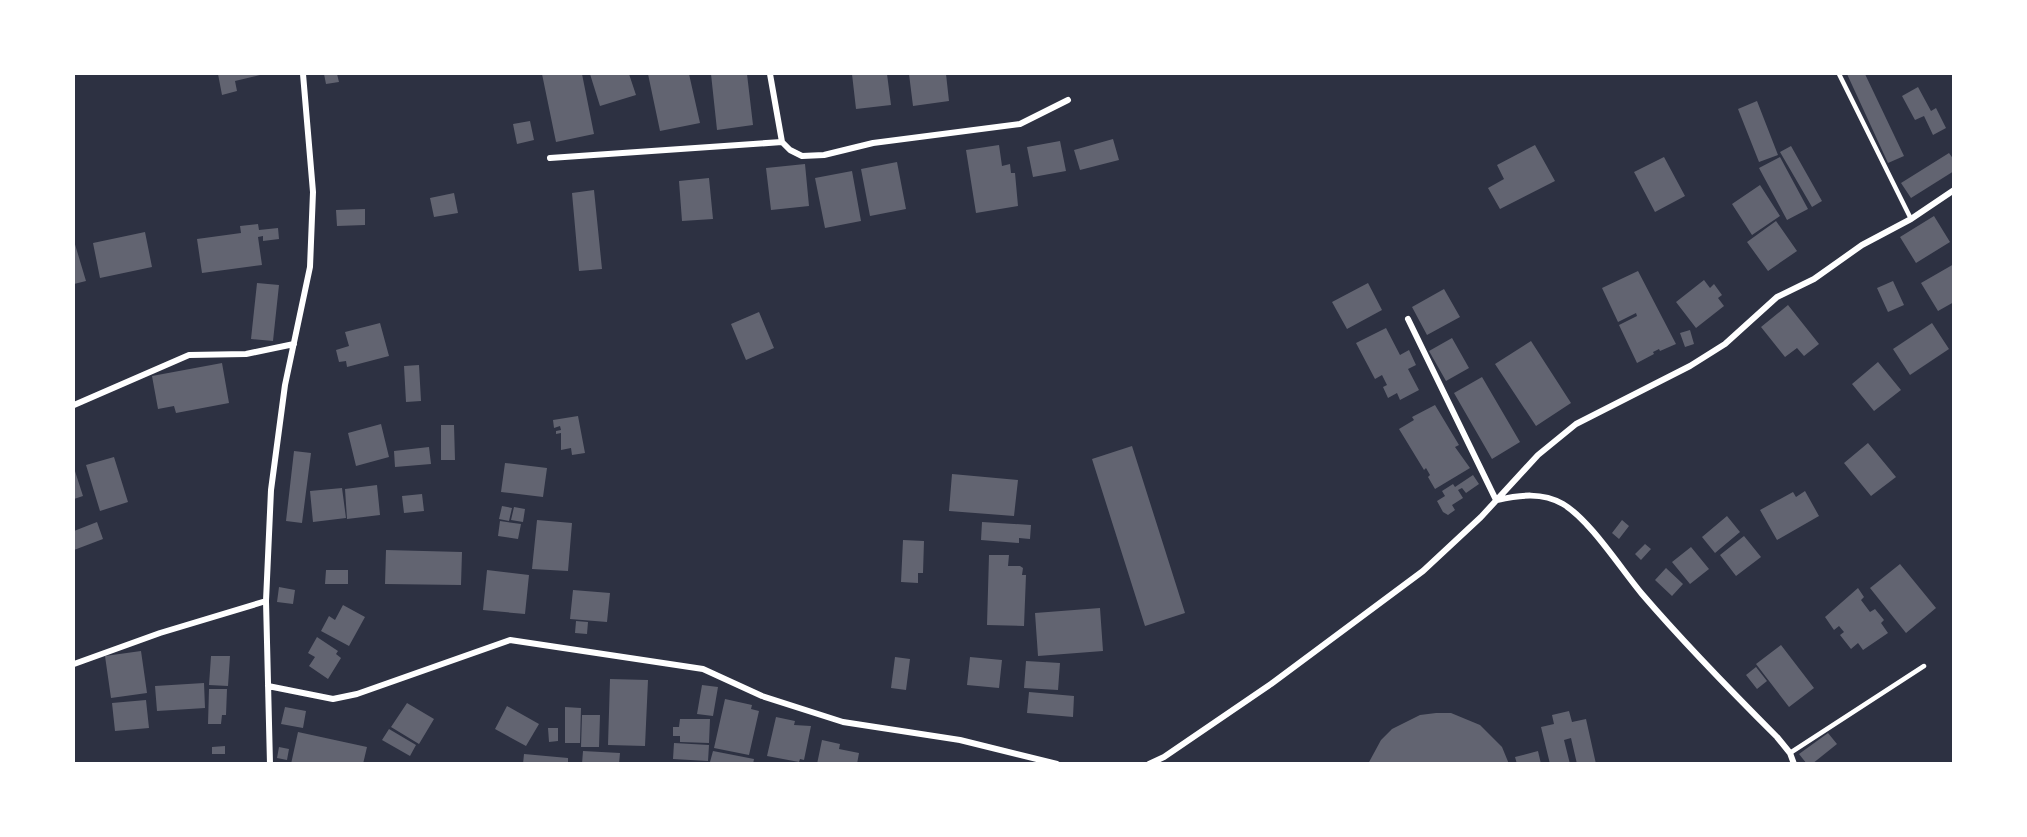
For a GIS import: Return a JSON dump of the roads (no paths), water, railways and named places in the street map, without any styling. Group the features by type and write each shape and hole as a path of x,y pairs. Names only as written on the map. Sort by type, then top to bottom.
{"street":[{"path":"270,764 266,602 270,490 285,384 310,267 313,192 303,74"},
{"path":"770,74 782,142 790,150 802,156 824,155 873,143 1020,124 1068,100"},
{"path":"550,158 782,142"},
{"path":"1149,764 1164,757 1271,684 1423,571 1496,500 1538,455 1576,424 1690,366 1725,344 1777,297 1814,279 1862,245 1911,219 1953,190"},
{"path":"1408,320 1496,500"},
{"path":"74,405 189,355 246,354 294,344"},
{"path":"1496,500 1528,495 1547,497 1564,505 1586,524 1691,651 1777,737 1790,753 1794,764"},
{"path":"74,664 160,633 266,602"},
{"path":"268,686 333,699 357,694 510,640 703,669 762,696 843,722 960,740 1057,764"}],"lane":[{"path":"1839,74 1911,219"},
{"path":"1790,753 1924,666"}]}
